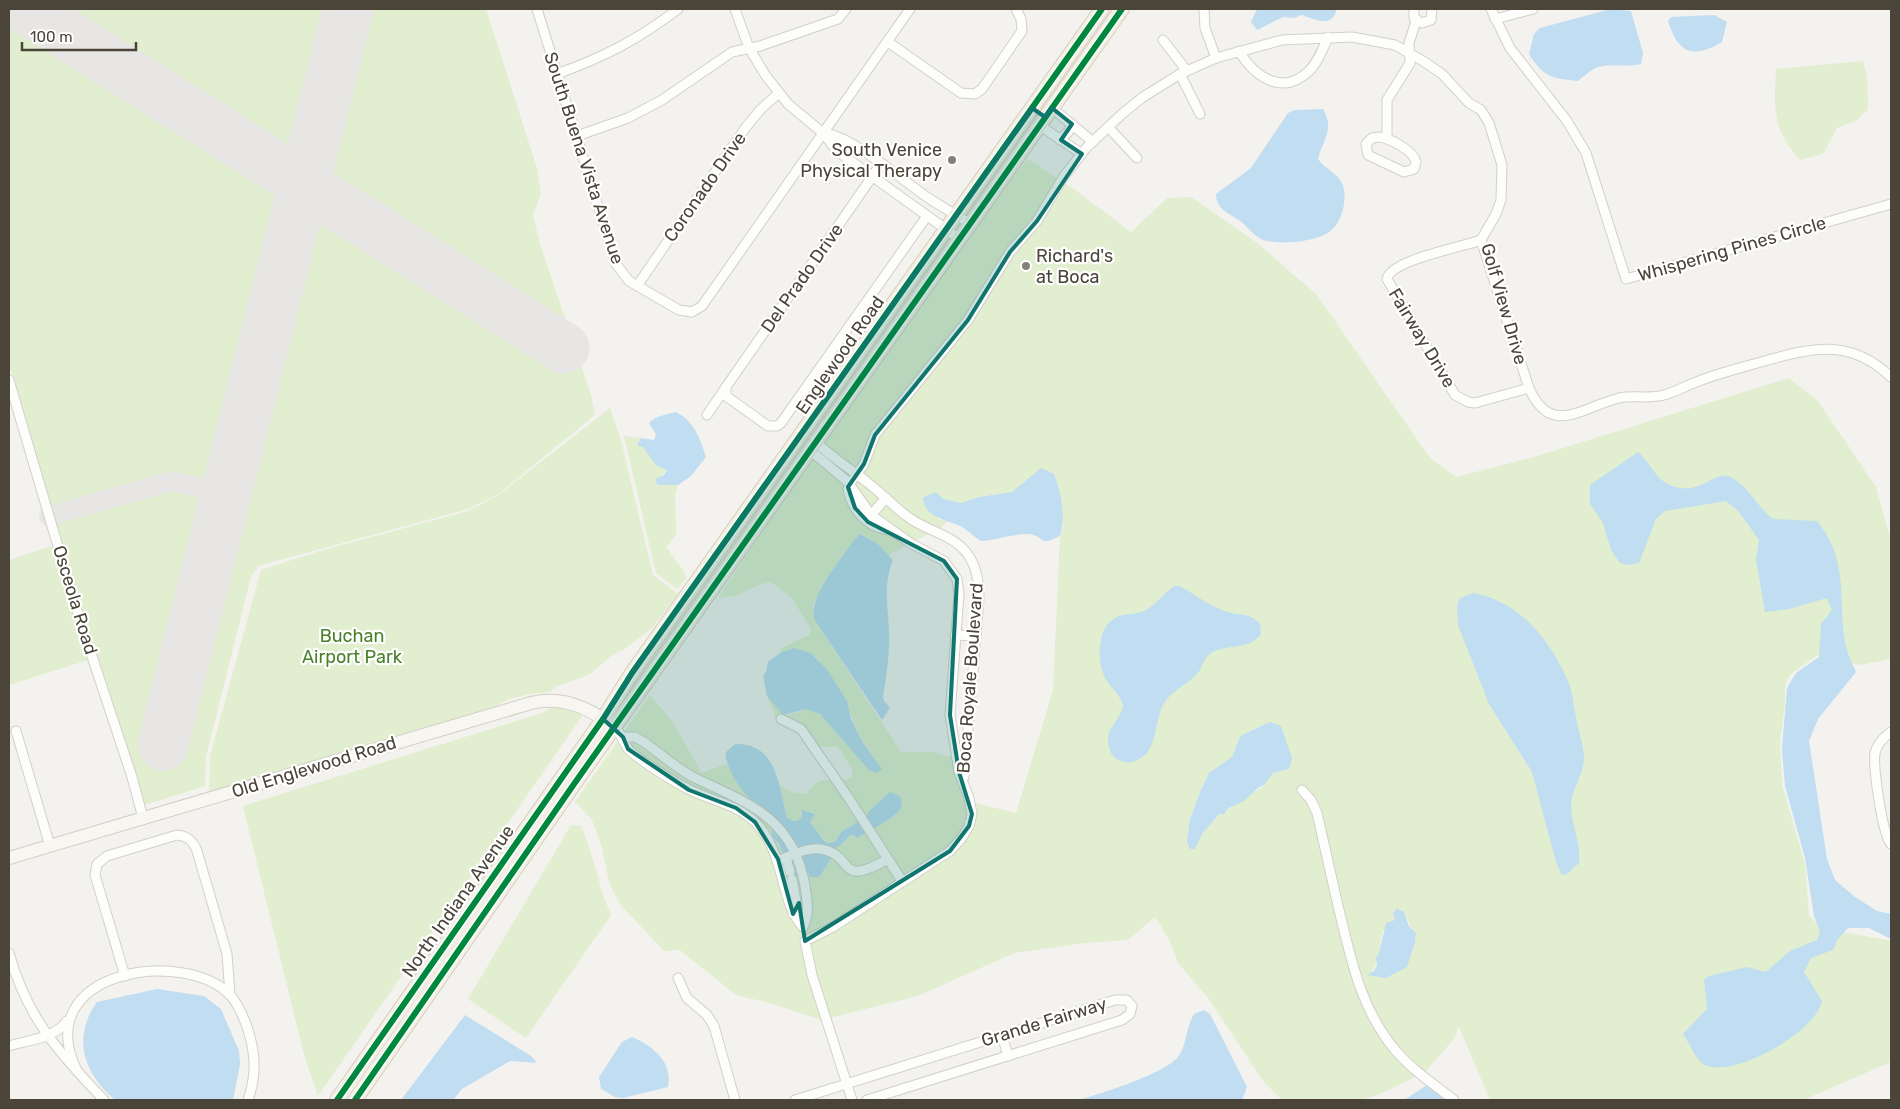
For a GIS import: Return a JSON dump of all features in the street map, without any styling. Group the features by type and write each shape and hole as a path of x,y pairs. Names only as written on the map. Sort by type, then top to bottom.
{"main road":[{"name":"Englewood Road","path":"604,719 632,673 1102,9"},
{"name":"Englewood Road","path":"619,732 958,238 1122,9"},
{"path":"1032,108 1045,117"},
{"path":"813,447 808,439 843,387 846,373"},
{"name":"North Indiana Avenue","path":"337,1100 604,719"},
{"name":"North Indiana Avenue","path":"355,1100 619,732"}],"street":[{"name":"South Buena Vista Avenue","path":"539,9 614,260 625,278 682,311 692,312 700,308 910,9"},
{"path":"557,74 599,59 621,48 649,31 678,9"},
{"path":"735,9 750,48 766,76 795,111 823,133 837,151 958,238"},
{"path":"577,136 642,111 682,88 728,54 838,19 846,9"},
{"path":"888,42 959,92 966,95 975,94 982,89 1022,31 1021,20 1016,9"},
{"path":"1204,9 1206,28 1216,58"},
{"path":"1414,9 1413,14 1416,21 1422,24 1428,22 1433,17 1432,9"},
{"name":"Whispering Pines Circle","path":"1491,9 1518,61 1567,121 1582,145 1596,182 1626,279 1891,204"},
{"path":"1495,19 1533,9"},
{"path":"1387,138 1385,110 1387,100 1410,63 1409,43 1416,21"},
{"path":"1239,51 1255,73 1272,81 1288,82 1309,72 1316,63 1328,37"},
{"name":"Golf View Drive","path":"848,483 857,475 870,453 875,435 968,320 1005,260 1037,221 1064,176 1093,142 1143,97 1183,72 1216,58 1282,40 1328,37 1373,40 1395,45 1411,53 1442,74 1466,100 1481,110 1489,123 1502,165 1501,200 1482,240 1529,388 1540,408 1548,413 1565,417 1620,398 1662,396 1709,377 1813,349 1838,349 1854,353 1875,364 1891,377"},
{"path":"1163,40 1183,72 1200,114"},
{"name":"Coronado Drive","path":"637,286 746,127 761,109 779,93"},
{"path":"1045,117 1072,124 1093,142"},
{"path":"1045,117 1060,140 1082,154"},
{"path":"1060,140 1070,131 1072,124"},
{"path":"1108,127 1137,158"},
{"path":"823,133 832,133 969,223"},
{"path":"1372,138 1387,138 1413,155 1416,165 1411,171 1404,172 1368,156 1366,144 1372,138"},
{"name":"Del Prado Drive","path":"707,414 881,164"},
{"path":"725,390 728,398 768,426 777,426 781,423 927,216"},
{"name":"Fairway Drive","path":"1482,240 1409,262 1395,268 1389,273 1387,279 1455,395 1468,402 1475,402 1529,388"},
{"name":"Osceola Road","path":"9,380 74,601 132,777 143,818"},
{"name":"Boca Royale Boulevard","path":"813,447 857,475 914,521 953,540 966,553 976,569 979,584 964,784"},
{"name":"Boca Royale Boulevard","path":"805,941 833,927 950,851 961,839 972,814 959,772 950,715 959,594 957,579 944,561 888,529 871,515 848,483 813,447"},
{"path":"848,483 855,508 868,522 878,528 888,529"},
{"path":"871,515 886,498"},
{"path":"955,635 976,636"},
{"name":"Old Englewood Road","path":"9,858 537,701 574,704 588,709 604,719 619,732"},
{"path":"780,719 801,729 848,797 902,881"},
{"path":"16,731 50,846"},
{"path":"619,732 644,742 696,778 758,808 774,822 787,836 803,875 801,895 793,914"},
{"path":"619,732 628,749 689,790 736,808 755,822 782,859 801,895 807,919 803,927"},
{"path":"1891,732 1880,742 1875,756 1884,829 1891,844"},
{"path":"1302,790 1312,800 1317,813 1354,973 1366,1004 1376,1024 1397,1052 1426,1079 1454,1100"},
{"path":"125,976 95,875 97,864 107,856 177,835 184,836 194,843 197,851 227,954 230,995"},
{"path":"782,859 810,849 822,849 836,856 852,871 860,873 888,859"},
{"path":"782,859 793,914 803,927 812,975 852,1100"},
{"path":"9,953 35,1018 47,1036 76,1071 104,1100"},
{"path":"9,1046 47,1036 63,1027 79,1001 92,988 125,976 157,973 181,974 215,984 230,995 246,1023 254,1051 254,1080 248,1100"},
{"path":"678,978 687,998 707,1014 714,1026 735,1100"},
{"name":"Grande Fairway","path":"795,1100 1118,999 1127,1000 1132,1006 1130,1014 1126,1019 866,1100"},
{"path":"70,1017 66,1041 76,1071"},
{"path":"1002,1035 1008,1056"}],"highlighted area":[{"path":"1032,108 1045,117 1052,108 1072,124 1061,140 1082,154 1037,221 1010,252 968,320 875,435 864,464 848,487 855,508 868,522 944,561 957,579 950,715 959,772 972,814 969,826 950,851 805,941 799,903 793,914 778,859 755,822 736,808 689,790 628,749 623,737 603,719 632,673"}],"green space":[{"path":"9,9 486,9 537,168 541,194 533,215 540,244 591,395 595,415 497,495 468,509 258,566 251,577 206,757 205,786 145,805 117,715 96,661 9,365"},
{"path":"1863,61 1867,76 1868,109 1857,120 1837,128 1823,154 1800,160 1784,138 1777,118 1775,107 1776,69"},
{"path":"1028,159 1075,190 1131,232 1167,198 1191,197 1256,242 1317,295 1430,458 1456,477 1534,457 1789,378 1818,401 1876,487 1891,541 1891,659 1860,665 1819,654 1790,675 1785,685 1785,705 1780,741 1782,785 1805,864 1809,916 1822,928 1891,941 1891,1062 1803,1100 1490,1100 1459,1027 1453,1040 1425,1072 1378,1095 1359,1100 1282,1100 1263,1081 1208,998 1178,963 1169,939 1155,917 1128,940 1085,943 1014,953 918,996 821,1020 773,1004 736,995 680,950 664,951 620,904 609,883 602,847 592,820 575,802 650,695 671,720 702,773 726,764 752,803 761,806 772,828 774,839 782,851 792,853 798,876 807,870 811,877 836,846 846,841 850,835 854,835 857,838 897,814 886,795 866,817 841,832 836,841 831,842 821,837 810,821 815,813 802,810 802,817 797,821 787,818 780,785 790,792 806,794 818,782 827,780 841,781 853,776 851,767 838,747 820,747 776,718 767,696 789,715 806,709 820,714 863,763 868,766 876,760 863,743 840,690 816,657 798,650 780,653 782,648 809,635 811,629 792,598 771,582 761,584 736,596 718,598 814,454 968,232","holes":["1041,468 1063,525 1060,536 1053,690 1016,813 963,800 954,772 953,757 931,752 901,752 814,619 813,604 857,536 868,537 888,555 942,527 948,521 938,519 935,492 944,499 961,503 979,497 1012,492","1270,722 1284,770 1273,773 1259,789 1232,806 1226,813 1220,813 1202,834 1195,849 1190,849 1190,819 1200,792 1209,773 1232,757 1240,736","1399,908 1404,912 1416,937 1407,967 1386,978 1368,975 1377,962 1383,931 1394,921"]},
{"name":"Buchan Airport Park","path":"610,408 621,440 653,575 678,594 652,628 625,649 612,655 589,675 557,686 550,692 528,694 507,700 493,708 209,794 210,756 261,570 323,550 468,511 497,496"},
{"path":"624,436 641,438 639,441 656,464 667,470 660,477 659,485 678,485 675,494 676,535 666,547 683,570 686,578 678,589 656,573"},
{"path":"55,545 91,659 9,685 9,560"},
{"path":"555,705 585,712 318,1096 304,1055 243,806 542,713"},
{"path":"571,825 581,826 611,915 526,1038 468,999"}],"water":[{"path":"1257,9 1335,9 1336,11 1330,20 1326,21 1301,15 1295,18 1283,17 1257,30 1251,22"},
{"path":"1611,9 1631,11 1643,53 1641,64 1599,67 1578,81 1549,75 1539,68 1529,54 1534,34 1540,28"},
{"path":"1714,15 1727,22 1722,42 1703,51 1695,52 1682,47 1672,32 1668,21 1671,17"},
{"path":"1323,109 1328,129 1318,159 1342,183 1344,202 1341,216 1334,228 1315,238 1287,242 1263,240 1239,220 1223,210 1218,203 1216,194 1251,168 1288,113 1295,110"},
{"path":"676,412 692,425 699,437 706,457 691,476 678,485 659,485 656,483 656,479 664,475 667,470 656,465 643,447 637,445 641,438 654,440 656,434 649,423 652,420"},
{"path":"1638,452 1666,483 1677,487 1695,487 1717,477 1728,476 1741,484 1773,519 1817,521 1827,536 1834,550 1838,565 1845,643 1856,672 1818,719 1809,741 1827,859 1835,880 1855,897 1877,911 1891,914 1891,939 1869,928 1848,928 1837,940 1833,950 1811,958 1804,972 1822,1001 1817,1013 1806,1026 1772,1050 1735,1065 1718,1068 1702,1063 1683,1034 1707,1009 1704,979 1709,976 1747,967 1766,972 1790,951 1817,940 1820,931 1814,916 1805,858 1785,786 1782,749 1787,688 1796,673 1819,657 1821,624 1832,610 1827,598 1789,609 1765,612 1756,560 1759,540 1739,512 1726,501 1665,511 1656,519 1639,563 1628,565 1620,563 1611,550 1603,523 1590,504 1590,485"},
{"path":"1041,468 1054,474 1062,505 1063,521 1060,536 1048,541 1028,534 981,541 962,527 932,514 925,505 923,498 935,492 944,499 961,503 979,497 1012,492"},
{"path":"860,534 878,544 893,560 887,586 889,646 883,696 884,701 890,708 882,720 814,619 816,600 821,589 853,541"},
{"path":"1174,586 1180,586 1221,610 1246,615 1257,620 1260,624 1261,634 1249,643 1218,650 1206,658 1200,671 1174,692 1162,707 1155,735 1148,751 1141,758 1132,762 1123,761 1113,755 1108,744 1112,726 1120,714 1123,705 1119,696 1107,682 1101,666 1100,650 1103,634 1111,621 1120,616 1144,611"},
{"path":"1474,593 1506,605 1532,625 1552,651 1570,686 1584,759 1571,807 1579,848 1579,863 1566,875 1561,874 1556,862 1532,772 1489,704 1458,625 1457,605 1460,598"},
{"path":"794,648 811,653 828,671 847,701 851,719 863,743 882,769 877,773 869,770 820,714 806,709 783,715 767,696 763,676 768,662 780,653"},
{"path":"1270,722 1281,726 1292,758 1289,769 1273,773 1264,785 1259,787 1244,801 1229,808 1223,815 1220,813 1202,834 1195,849 1190,849 1187,842 1190,819 1209,773 1232,757 1240,736"},
{"path":"735,744 749,745 760,750 768,758 778,780 787,818 797,821 802,817 802,810 815,814 810,822 824,841 829,843 836,841 841,832 866,817 869,811 890,792 900,796 902,806 894,816 874,829 856,838 854,835 850,835 830,855 831,859 819,877 811,877 806,870 798,876 794,876 796,870 795,861 782,851 772,836 772,828 761,806 743,792 732,775 728,766 726,752"},
{"path":"1397,908 1404,912 1409,926 1416,933 1407,967 1386,978 1367,975 1374,971 1377,966 1376,958 1379,953 1386,923 1395,920 1393,913"},
{"path":"157,989 204,996 221,1009 239,1051 240,1064 233,1100 115,1100 95,1078 85,1054 83,1041 89,1015 97,1002"},
{"path":"1204,1010 1210,1014 1247,1087 1242,1100 1078,1100 1131,1083 1171,1063 1181,1052 1194,1014"},
{"path":"465,1015 531,1056 537,1063 510,1061 462,1089 453,1100 401,1100"},
{"path":"632,1037 647,1045 660,1056 667,1070 669,1078 668,1087 623,1098 615,1097 601,1089 599,1077 622,1042"},
{"path":"1432,1082 1447,1100 1404,1100"}],"taxiway":[{"path":"49,516 172,481 226,494"}],"runway":[{"path":"26,9 564,348"},
{"path":"163,745 348,9"}],"cycle path":[{"path":"337,1100 603,719 632,673 1102,9"},
{"path":"355,1100 574,784 1122,9"}],"place":[{"name":"South Venice Physical Therapy","path":"952,160"},
{"name":"Richard's at Boca","path":"1026,266"}]}
